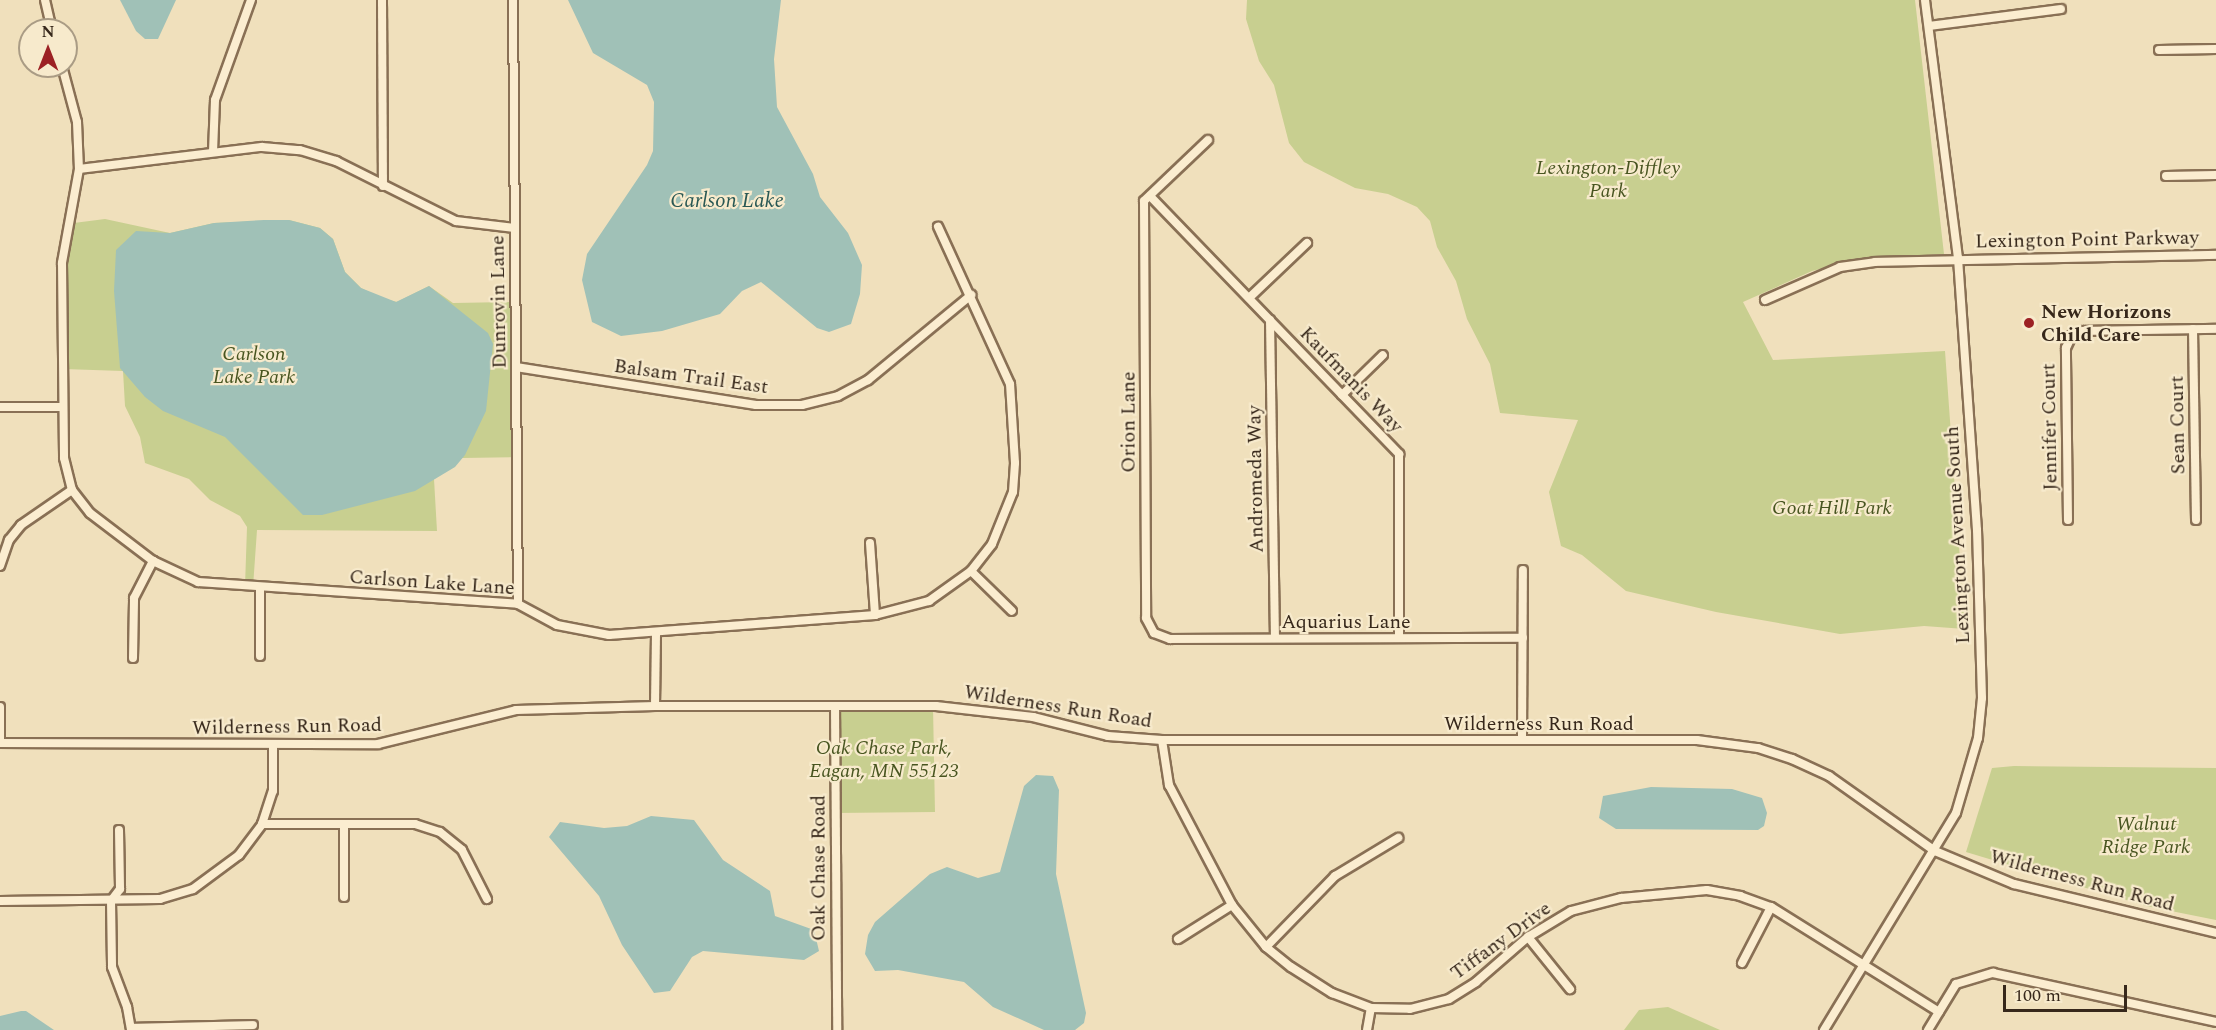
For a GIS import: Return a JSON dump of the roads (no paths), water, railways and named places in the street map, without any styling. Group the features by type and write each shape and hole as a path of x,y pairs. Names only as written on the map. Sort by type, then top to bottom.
{"street":[{"path":"45,0 49,18"},
{"path":"213,152 214,100 250,0"},
{"path":"382,0 383,186"},
{"name":"Dunrovin Lane","path":"513,0 518,604"},
{"name":"Lexington Avenue South","path":"1824,1030 1935,851 1956,813 1970,776 1982,698 1977,530 1958,258 1925,0"},
{"path":"1929,26 2061,9"},
{"path":"2159,50 2216,49"},
{"name":"Carlson Lake Lane","path":"65,78 76,122 79,169 62,263 64,458 72,490 90,513 153,561 198,582 518,604 582,633 656,632 875,615 929,601 971,571 992,544 1005,520 1015,463 1010,384 938,227"},
{"path":"1150,196 1208,141"},
{"path":"79,169 262,147 300,150 336,161 456,221 515,228"},
{"path":"2166,176 2216,175"},
{"name":"Kaufmanis Way","path":"1150,196 1399,454 1399,638"},
{"name":"Orion Lane","path":"1150,196 1144,201 1146,618 1154,633 1170,639"},
{"path":"1249,298 1307,243"},
{"name":"Lexington Point Parkway","path":"1765,300 1840,267 1958,258 2216,255"},
{"name":"Balsam Trail East","path":"516,368 756,405 802,405 837,396 868,380 971,295"},
{"name":"Andromeda Way","path":"1270,320 1275,638"},
{"path":"2193,329 2216,329"},
{"name":"Jennifer Court","path":"2067,520 2066,348 2072,335 2083,331 2193,329"},
{"name":"Sean Court","path":"2193,329 2196,520"},
{"path":"1342,394 1383,355"},
{"path":"0,407 63,407"},
{"path":"0,566 9,540 21,525 72,490"},
{"path":"870,543 875,615"},
{"path":"133,658 134,598 153,561"},
{"path":"1522,740 1523,570"},
{"path":"971,571 1012,611"},
{"path":"260,588 260,656"},
{"path":"655,706 656,632"},
{"name":"Aquarius Lane","path":"1170,639 1522,638"},
{"name":"Wilderness Run Road","path":"0,743 378,744 516,710 655,706 980,709 1108,736 1162,740 1697,740 1758,748 1829,776 1935,851 2014,884 2216,933"},
{"name":"Oak Chase Road","path":"835,706 837,1030"},
{"path":"0,707 0,743"},
{"name":"Tiffany Drive","path":"1162,740 1169,785 1232,905 1266,947 1331,993 1371,1008 1410,1009 1449,999 1476,982 1528,937 1572,911 1621,898 1707,890 1740,896 1771,907 1939,1012"},
{"path":"0,901 160,899 193,889 239,855 262,824 273,791 273,745"},
{"path":"262,824 415,824 440,832 462,850 487,899"},
{"path":"344,825 344,897"},
{"path":"118,830 120,889 111,901 112,967 131,1029 253,1025"},
{"path":"1266,947 1335,876 1398,838"},
{"path":"1178,939 1232,905"},
{"path":"1742,963 1771,907"},
{"path":"1528,937 1570,988"},
{"path":"1928,1030 1956,984 1993,973 2216,1022"},
{"path":"1367,1030 1371,1008"}],"water":[{"path":"120,0 176,0 158,39 145,39 136,31"},
{"name":"Carlson Lake","path":"568,0 781,0 774,59 777,107 813,174 820,197 848,233 862,265 860,294 851,324 829,332 817,328 761,282 742,291 720,314 662,331 621,336 592,322 582,280 587,254 647,165 653,151 654,102 647,85 593,53"},
{"name":"Carlson Lake Park","path":"289,220 320,228 333,239 345,272 361,288 396,302 429,286 488,333 493,344 486,411 465,455 455,467 415,491 322,515 303,515 225,437 163,411 145,397 120,368 114,291 116,250 136,231 170,233 214,223"},
{"path":"1036,775 1053,776 1059,790 1056,874 1086,1013 1084,1023 1075,1030 1044,1030 993,1007 964,982 898,970 875,971 865,954 868,935 875,922 930,874 947,867 978,878 1000,872 1024,786"},
{"path":"1651,787 1732,789 1762,798 1767,813 1764,826 1758,830 1616,829 1599,818 1603,796"},
{"path":"651,816 694,820 723,860 770,891 775,916 814,930 819,951 804,960 703,951 692,957 670,991 654,993 622,945 599,896 549,837 560,822 604,828 627,826"},
{"path":"26,1011 54,1030 0,1030 0,1016"}],"place":[{"name":"New Horizons Child Care","path":"2029,323"}],"park label":[{"name":"Lexington-Diffley Park","path":"1608,180"},
{"name":"Goat Hill Park","path":"1832,508"},
{"name":"Oak Chase Park, Eagan, MN 55123","path":"884,760"},
{"name":"Walnut Ridge Park","path":"2146,836"}]}
